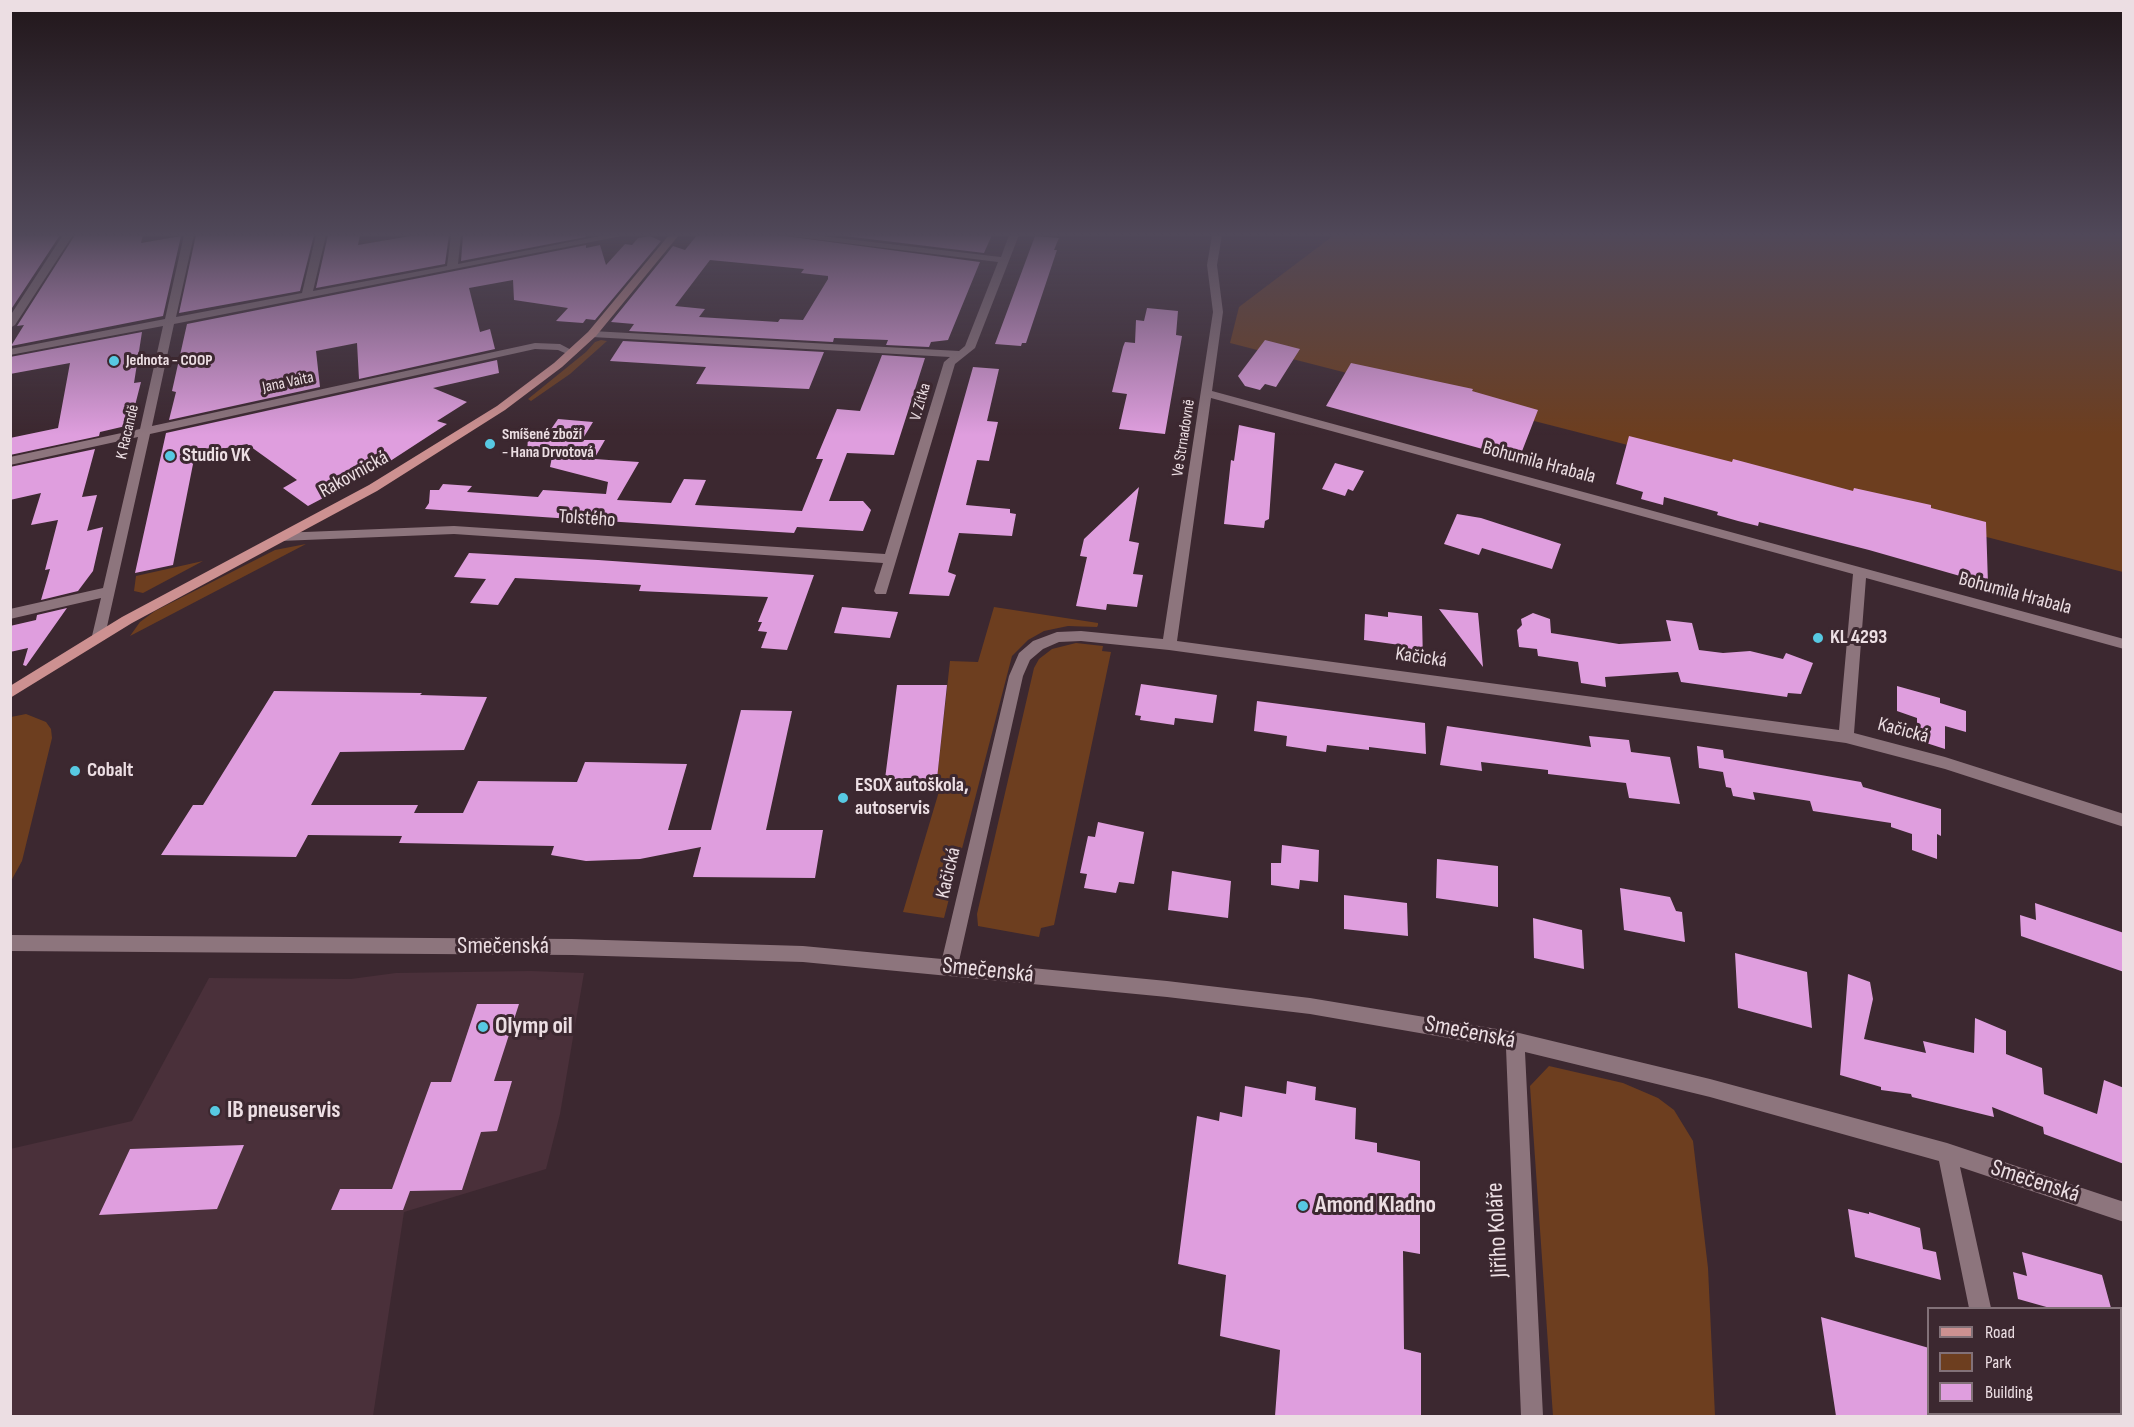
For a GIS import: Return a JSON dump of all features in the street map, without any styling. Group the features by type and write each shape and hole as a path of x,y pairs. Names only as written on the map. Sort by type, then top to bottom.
{"main road":[{"name":"Rakovnická","path":"10,693 99,636 172,594 373,488 450,441 526,390 572,353 592,334 619,302"}],"street":[{"path":"10,325 26,302"},
{"name":"K Racandě","path":"99,636 175,302"},
{"path":"10,352 273,302"},
{"name":"V. Zítka","path":"881,591 950,362 970,348 988,302"},
{"name":"Ve Strnadovně","path":"1169,645 1207,393 1218,312 1217,302"},
{"path":"592,334 960,354"},
{"name":"Jana Vaita","path":"10,461 535,346 560,347 572,353"},
{"name":"Bohumila Hrabala","path":"1207,393 2124,645"},
{"name":"Tolstého","path":"280,537 454,530 890,559"},
{"path":"1846,737 1860,572"},
{"path":"10,614 108,592"},
{"name":"Kačická","path":"949,968 1016,676 1024,657 1038,645 1057,637 1080,636 1169,645 1846,737 1945,764 2124,821"},
{"name":"Smečenská","path":"10,943 592,948 803,954 1310,1006 1515,1041 1710,1088 1947,1153 2124,1212"},
{"name":"Jiřího Koláře","path":"1515,1041 1532,1416"},
{"path":"1947,1153 1980,1307"}],"shaded area":[{"path":"531,971 584,973 560,1114 546,1169 404,1212 373,1416 11,1416 10,1149 132,1121 209,978 351,979 396,973"}],"green space":[{"path":"1246,302 2123,302 2123,572 1230,343 1239,307"},
{"path":"607,341 570,374 531,401 528,399 595,342"},
{"path":"306,544 130,636 140,622 155,611 275,550"},
{"path":"203,561 143,593 134,591 136,576"},
{"path":"994,607 1098,623 1098,625 1097,627 1068,626 1044,631 1028,640 1012,656 944,918 903,912 943,778 937,779 950,661 978,662"},
{"path":"1076,643 1103,646 1102,651 1111,652 1054,925 1041,928 1039,937 978,926 977,914 1034,668 1039,659 1052,649"},
{"path":"26,714 46,722 51,729 52,738 22,861 11,881 11,717"},
{"path":"1549,1066 1623,1083 1658,1098 1674,1110 1693,1141 1708,1268 1715,1416 1553,1416 1530,1086"}],"building":[{"path":"10,302 16,302 10,311"},
{"path":"33,302 166,302 163,316 11,346 24,325 17,326"},
{"path":"181,302 242,302 179,313"},
{"path":"300,302 472,302 480,332 490,329 495,349 359,379 357,343 316,351 320,387 169,420 176,392 172,391 187,324"},
{"path":"525,302 610,302 595,320 586,319 583,323 556,321 568,308"},
{"path":"628,302 678,302 675,306 705,309 699,317 778,322 780,319 803,320 814,302 964,302 948,340 931,342 929,347 886,345 888,340 834,338 833,342 629,331 634,324 611,322"},
{"path":"1011,302 1040,302 1026,343 1022,343 1021,346 995,344"},
{"path":"1147,308 1178,311 1176,335 1182,336 1165,434 1119,429 1127,394 1112,392 1125,342 1135,343 1136,320 1144,321"},
{"path":"142,332 134,383 141,382 130,425 100,432 99,436 10,455 10,438 58,428 70,363 10,374 10,357"},
{"path":"1265,340 1300,349 1276,387 1265,384 1260,390 1245,386 1238,376"},
{"path":"623,341 824,352 809,389 696,384 706,367 610,361"},
{"path":"882,355 925,358 894,455 847,453 829,501 863,501 871,510 863,531 797,527 794,533 605,521 603,525 601,521 425,509 429,503 430,490 439,490 443,484 472,486 467,492 538,497 543,490 606,494 608,482 550,467 552,457 527,454 528,437 545,438 558,419 593,422 582,440 605,440 594,459 639,462 617,500 671,503 684,479 706,480 695,505 802,511 823,459 816,459 837,409 860,411"},
{"path":"497,360 499,373 433,388 467,402 437,421 447,424 378,469 308,506 283,488 297,480 247,444 195,454 173,565 135,573 166,433"},
{"path":"1351,363 1473,389 1472,391 1538,410 1519,459 1326,406"},
{"path":"973,367 999,369 987,421 998,422 989,461 977,460 966,505 1010,509 1010,513 1016,514 1012,536 959,533 948,572 956,575 949,596 909,594"},
{"path":"1239,425 1275,433 1269,519 1265,521 1264,528 1224,524 1231,460 1234,461"},
{"path":"1629,436 1732,462 1733,459 1853,491 1854,488 1931,505 1931,508 1986,522 1988,584 1759,522 1758,526 1738,521 1717,515 1718,512 1664,497 1663,505 1641,499 1643,492 1616,484"},
{"path":"95,449 82,497 97,495 87,531 103,527 93,571 78,591 41,600 50,569 45,570 58,520 31,525 41,493 10,500 10,467"},
{"path":"1335,463 1364,471 1353,491 1348,489 1345,496 1322,489"},
{"path":"1139,487 1129,541 1139,543 1133,574 1143,575 1137,607 1107,604 1106,610 1076,606 1087,557 1080,556 1084,539"},
{"path":"1457,514 1481,518 1561,544 1552,569 1482,548 1479,555 1444,544"},
{"path":"469,553 814,575 787,650 761,648 767,632 758,631 762,622 758,622 768,597 639,591 641,585 515,578 498,605 470,603 486,579 454,577"},
{"path":"842,607 898,612 890,638 834,633"},
{"path":"67,608 26,666 23,665 28,648 10,652 10,626 36,620 37,615"},
{"path":"1439,609 1478,613 1483,667"},
{"path":"1388,612 1422,616 1423,663 1400,661 1400,645 1364,640 1365,614 1388,617"},
{"path":"1533,613 1550,619 1551,633 1619,644 1671,641 1666,620 1692,623 1699,650 1723,653 1750,651 1783,659 1786,653 1813,663 1801,694 1788,693 1787,697 1681,682 1678,672 1605,677 1606,687 1581,683 1578,662 1538,656 1537,649 1519,647 1517,630 1522,625 1521,619"},
{"path":"1141,684 1217,695 1213,723 1175,718 1174,725 1140,720 1141,716 1135,715"},
{"path":"897,685 947,685 937,779 885,779"},
{"path":"1897,686 1940,698 1940,703 1966,711 1966,732 1945,726 1945,749 1917,740 1917,718 1897,711"},
{"path":"274,691 422,693 420,695 487,697 464,750 340,752 311,805 418,805 414,813 463,813 478,781 577,782 585,762 687,764 668,830 711,830 741,710 792,711 766,830 823,830 815,878 693,877 701,847 640,859 586,861 551,855 554,846 399,843 402,836 308,835 296,857 161,855 193,805 203,805"},
{"path":"1257,701 1425,723 1426,754 1369,747 1369,750 1327,745 1326,752 1286,746 1287,736 1254,731"},
{"path":"1447,726 1591,747 1589,736 1629,740 1631,752 1670,757 1680,804 1629,798 1626,783 1548,774 1548,770 1481,762 1482,771 1440,765"},
{"path":"1697,746 1723,750 1724,758 1861,782 1863,787 1941,809 1941,836 1937,834 1937,859 1912,850 1912,834 1891,827 1891,823 1813,811 1810,801 1753,792 1755,800 1733,796 1731,788 1726,787 1723,772 1699,768"},
{"path":"1098,822 1144,832 1134,884 1119,882 1116,893 1084,888 1087,874 1080,873 1088,836 1095,837"},
{"path":"1282,845 1319,850 1318,882 1300,880 1299,889 1271,885 1271,863 1281,863"},
{"path":"1437,859 1498,866 1498,907 1436,898"},
{"path":"1172,871 1231,881 1228,918 1168,910"},
{"path":"1620,888 1670,897 1676,911 1682,912 1685,942 1624,930"},
{"path":"1344,895 1407,903 1408,936 1344,929"},
{"path":"2035,903 2124,933 2124,972 2021,936 2020,915 2036,920"},
{"path":"1533,918 1582,930 1584,969 1534,958"},
{"path":"1735,953 1807,972 1812,1028 1738,1008"},
{"path":"1848,974 1870,982 1873,999 1864,1039 1926,1053 1923,1041 1974,1053 1975,1018 2006,1031 2006,1054 2042,1068 2044,1094 2097,1114 2104,1080 2124,1088 2124,1164 2044,1134 2043,1127 1992,1107 1994,1117 1912,1097 1911,1094 1881,1090 1881,1087 1840,1075"},
{"path":"477,1004 519,1004 494,1081 512,1081 497,1131 481,1132 462,1190 410,1191 403,1210 331,1210 340,1189 392,1189 431,1082 451,1082"},
{"name":"Amond Kladno","path":"1287,1081 1316,1087 1315,1100 1356,1108 1355,1139 1377,1143 1377,1152 1420,1161 1420,1254 1403,1251 1404,1349 1421,1353 1421,1416 1275,1416 1280,1350 1220,1336 1226,1275 1178,1264 1197,1116 1219,1121 1220,1112 1242,1117 1245,1086 1286,1094"},
{"path":"244,1145 217,1209 99,1215 130,1149"},
{"path":"1848,1209 1869,1214 1869,1212 1920,1228 1923,1249 1936,1252 1941,1280 1855,1257"},
{"path":"2022,1252 2102,1275 2111,1307 2046,1307 2018,1299 2013,1272 2027,1276"},
{"path":"1821,1317 1927,1347 1927,1415 1929,1416 1836,1416"}],"place":[{"name":"Jednota - COOP","path":"114,361"},
{"name":"Smíšené zboží - Hana Drvotová","path":"490,444"},
{"name":"Studio VK","path":"170,456"},
{"name":"KL 4293","path":"1818,638"},
{"name":"Cobalt","path":"75,771"},
{"name":"ESOX autoškola, autoservis","path":"843,798"},
{"name":"Olymp oil","path":"483,1027"},
{"name":"IB pneuservis","path":"215,1111"},
{"name":"Amond Kladno","path":"1303,1206"}]}
